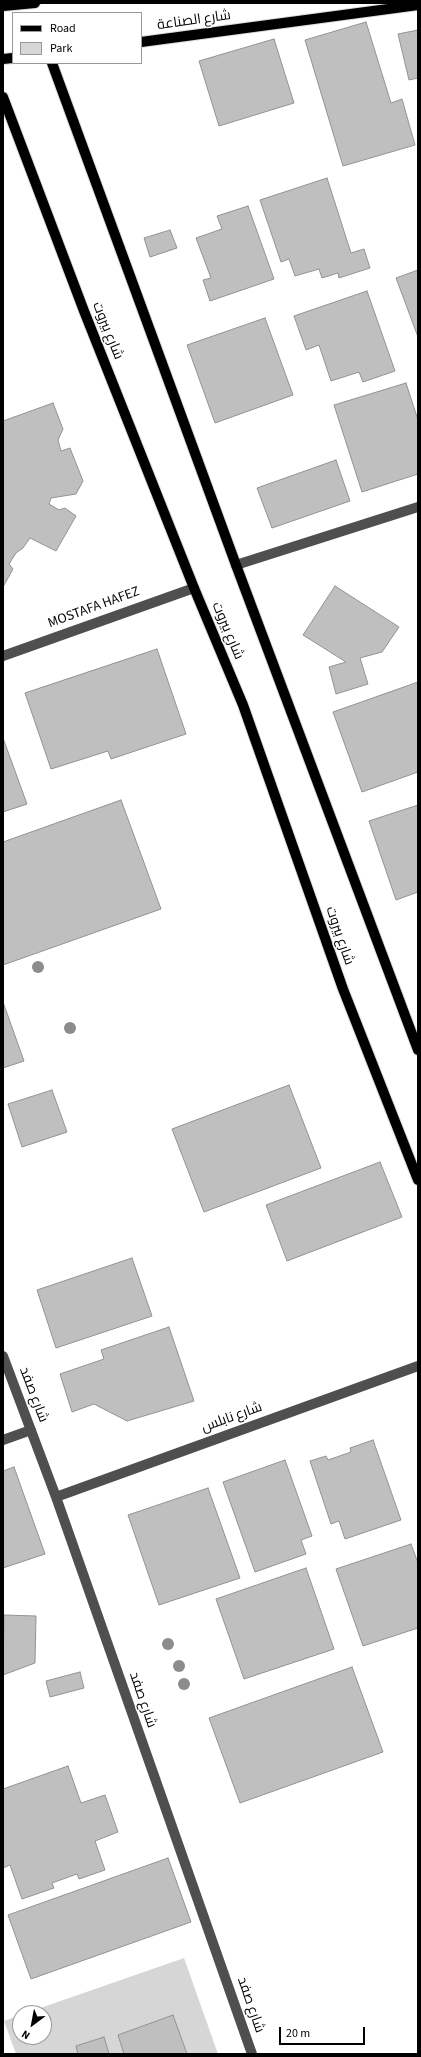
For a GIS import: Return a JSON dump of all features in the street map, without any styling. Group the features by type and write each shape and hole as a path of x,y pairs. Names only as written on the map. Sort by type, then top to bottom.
{"main road":[{"path":"3,6 34,3"},
{"name":"شارع الصناعة","path":"142,42 418,5"},
{"path":"52,64 236,565 418,1050"},
{"name":"شارع بيروت","path":"3,97 84,311 194,588 243,705 343,989 418,1180"}],"street":[{"path":"236,565 418,507"},
{"name":"MOSTAFA HAFEZ","path":"3,656 194,588"},
{"name":"شارع صفد","path":"3,1356 56,1498 252,2054"},
{"name":"شارع نابلس","path":"56,1498 418,1366"},
{"path":"3,1440 31,1430"}],"green space":[{"path":"184,1958 218,2054 16,2054 13,2045 52,2045 52,2005 49,2005"},
{"path":"12,2018 12,2043 4,2021"}],"building":[{"path":"366,22 391,103 402,99 415,145 343,166 305,40"},
{"path":"418,30 418,78 409,80 398,34"},
{"path":"274,39 294,103 219,126 199,61"},
{"path":"327,178 351,253 364,249 370,268 339,278 338,273 322,278 319,269 295,276 289,259 281,262 260,200"},
{"path":"248,206 274,279 210,301 203,280 211,278 196,238 222,229 217,216"},
{"path":"170,230 177,248 150,257 144,238"},
{"path":"418,270 418,337 396,278"},
{"path":"367,291 395,371 363,382 359,372 331,381 319,345 306,350 294,316"},
{"path":"265,318 293,395 215,423 187,345"},
{"path":"406,383 418,420 418,474 362,492 334,405"},
{"path":"53,403 63,429 58,440 61,451 70,448 83,481 76,494 51,498 49,504 59,510 65,508 76,516 56,551 30,538 23,548 16,553 9,564 13,569 3,587 3,421"},
{"path":"336,460 350,501 272,528 257,488"},
{"path":"335,586 399,627 382,652 360,658 368,684 336,694 329,667 346,662 303,635"},
{"path":"157,649 186,734 111,759 108,751 51,769 25,693"},
{"path":"418,682 418,772 362,792 333,712"},
{"path":"3,738 27,804 3,812"},
{"path":"121,800 161,909 3,965 3,842"},
{"path":"418,805 418,892 396,900 369,821"},
{"path":"3,1002 24,1061 3,1068"},
{"path":"289,1085 321,1168 204,1212 172,1129"},
{"path":"52,1090 67,1132 22,1147 8,1104"},
{"path":"380,1162 402,1217 287,1261 266,1205"},
{"path":"132,1258 152,1316 56,1348 37,1290"},
{"path":"169,1327 194,1401 127,1421 94,1404 72,1412 60,1374 104,1359 101,1350"},
{"path":"373,1440 401,1520 345,1539 339,1521 331,1524 310,1461 326,1456 328,1460 351,1452 350,1448"},
{"path":"285,1460 312,1536 301,1540 306,1554 255,1572 223,1482"},
{"path":"14,1467 45,1554 3,1568 3,1471"},
{"path":"208,1488 240,1578 159,1605 128,1515"},
{"path":"411,1544 418,1563 418,1628 363,1646 336,1569"},
{"path":"306,1568 334,1649 244,1679 216,1599"},
{"path":"4,1615 36,1616 35,1663 3,1675"},
{"path":"352,1667 383,1752 240,1803 209,1718"},
{"path":"80,1672 84,1688 50,1697 46,1681"},
{"path":"68,1766 81,1803 105,1795 118,1832 95,1841 105,1870 79,1879 77,1874 52,1883 54,1888 22,1899 10,1865 3,1868 3,1789"},
{"path":"168,1858 191,1922 31,1979 8,1915"},
{"path":"173,2015 187,2054 124,2054 118,2035"},
{"path":"104,2037 109,2054 78,2054 76,2046"}]}
